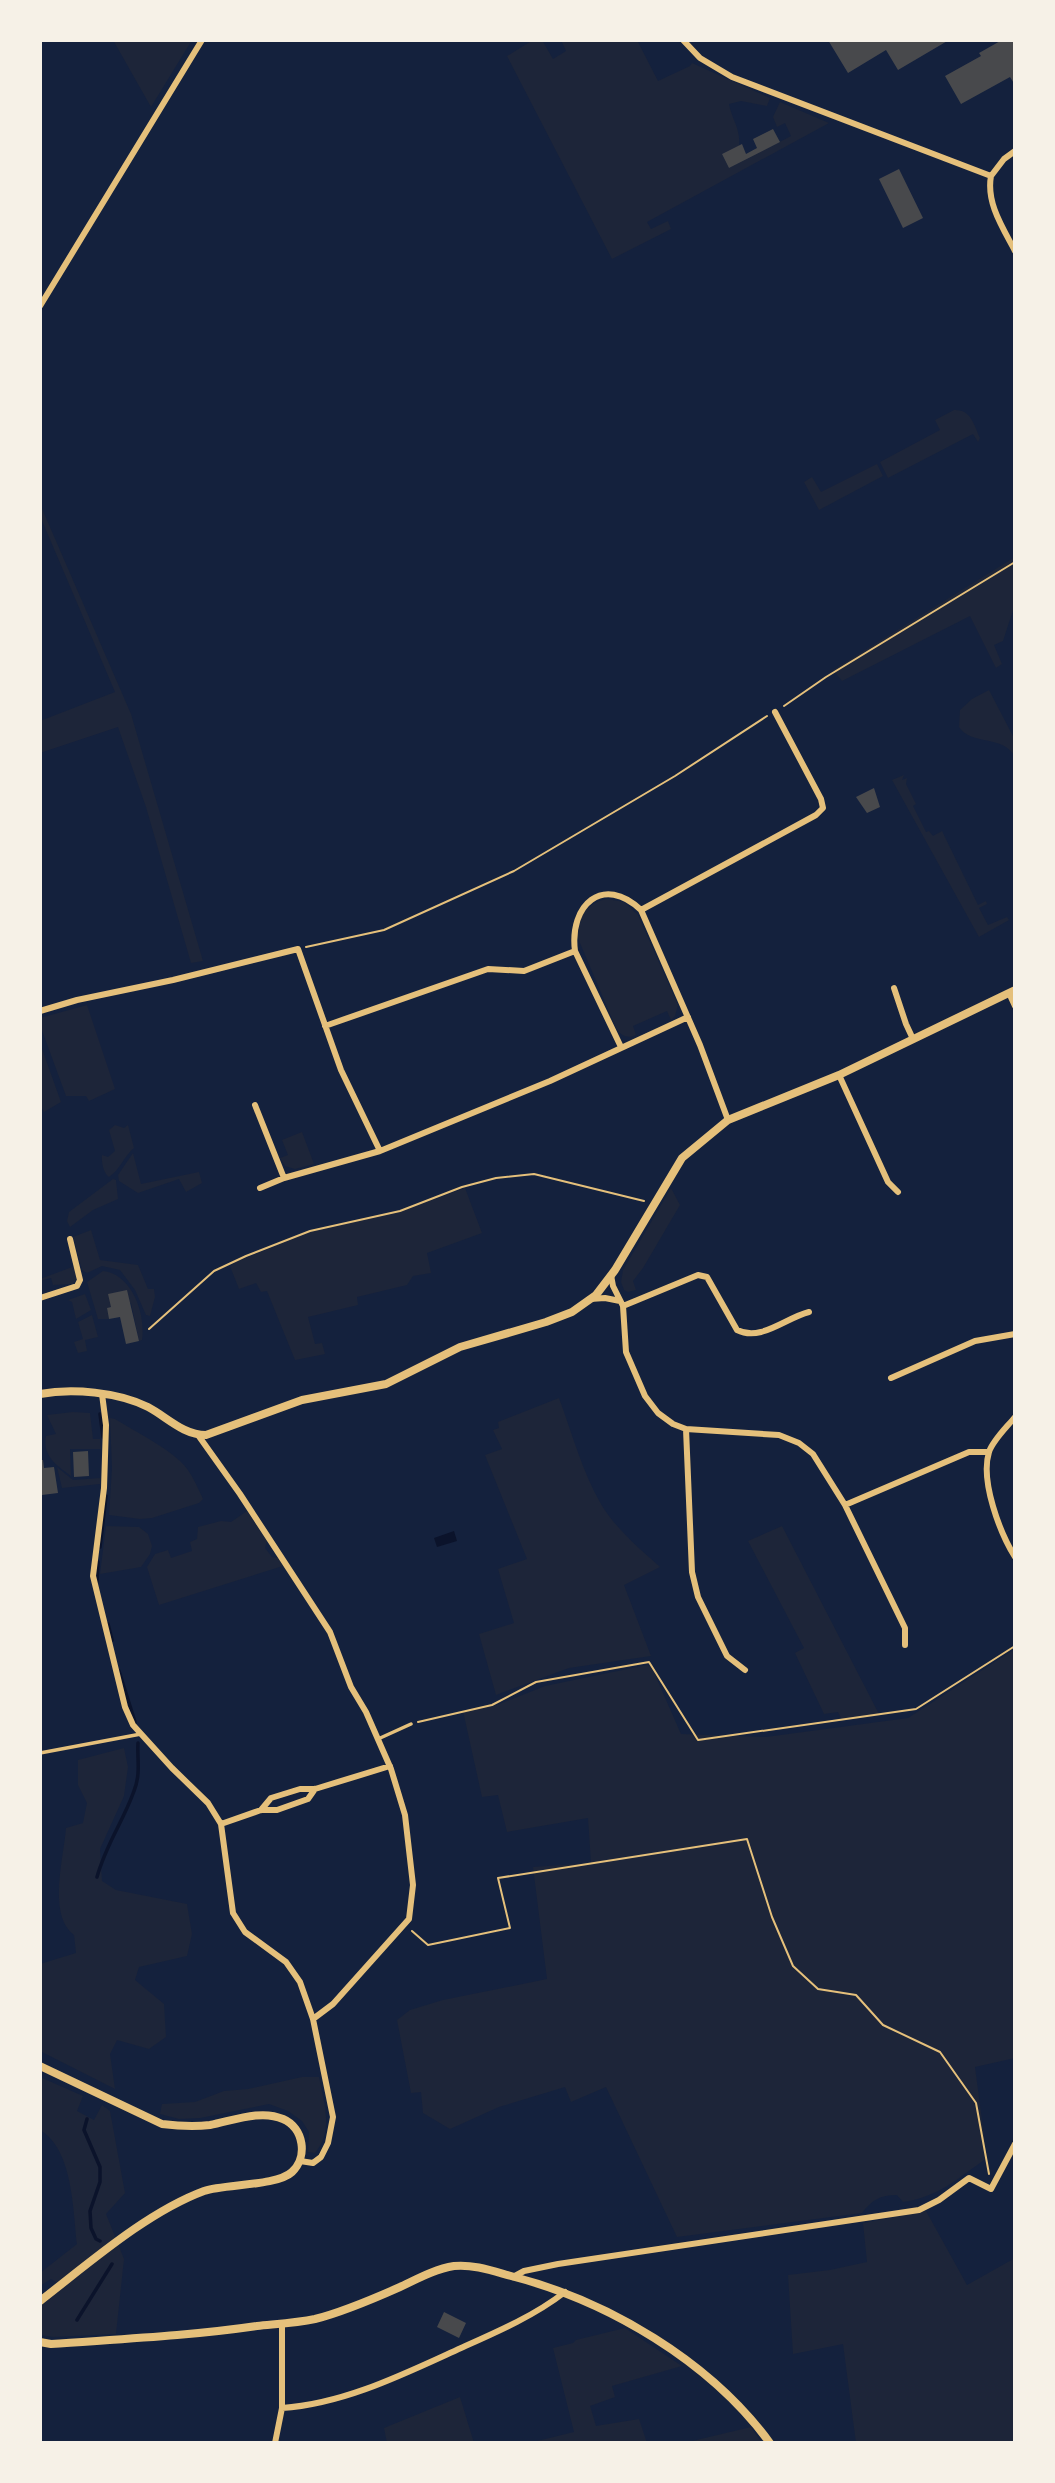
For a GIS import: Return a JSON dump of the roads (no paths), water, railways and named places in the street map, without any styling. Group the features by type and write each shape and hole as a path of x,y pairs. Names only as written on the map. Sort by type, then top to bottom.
{"street":[{"path":"40,306 202,40"},
{"path":"682,40 700,58 733,76 990,176"},
{"path":"1015,152 1004,159 990,176 989,186 992,206 1015,251"},
{"path":"641,911 816,815 823,808 821,799 775,712"},
{"path":"621,1047 575,951 573,935 581,908 604,895 619,896 632,902 641,911 688,1017 727,1120"},
{"path":"40,1011 298,948 341,1070 380,1151"},
{"path":"325,1026 488,970 524,971 575,951"},
{"path":"894,988 914,1039"},
{"path":"40,1394 62,1390 102,1394 147,1407 191,1434 206,1434 302,1400 386,1384 460,1347 572,1312 602,1288 682,1158 727,1120 839,1075 1012,991 1015,1006"},
{"path":"260,1188 284,1178 380,1151 550,1082 688,1017"},
{"path":"839,1075 888,1182 898,1192"},
{"path":"254,1105 284,1178"},
{"path":"40,1298 77,1286 80,1280 70,1238"},
{"path":"611,1275 621,1303 626,1352 645,1396 658,1413 673,1424 686,1429 779,1435 799,1443 813,1454 845,1505 905,1628 905,1645"},
{"path":"589,1299 605,1298 621,1303 698,1275 706,1277 737,1330 746,1334 758,1334 793,1316 808,1312"},
{"path":"891,1378 975,1341 1015,1334"},
{"path":"102,1394 106,1425 104,1488 93,1576 125,1707 133,1725 208,1803 221,1824 233,1913 245,1932 286,1962 300,1982 313,2019 333,2117 328,2143 321,2157 313,2163 300,2161"},
{"path":"1015,1417 989,1452 988,1469 999,1525 1015,1557"},
{"path":"686,1429 692,1572 698,1597 727,1656 745,1670"},
{"path":"198,1435 330,1632 351,1687 366,1712 390,1766 405,1815 413,1885 408,1919 333,2004 313,2019"},
{"path":"845,1505 969,1452 989,1452"},
{"path":"261,1810 271,1798 300,1789 315,1789 390,1766"},
{"path":"221,1824 261,1810 277,1810 308,1799 315,1789"},
{"path":"40,2066 162,2124 182,2127 207,2125 258,2115 283,2118 295,2127 303,2143 300,2161 291,2174 272,2180 205,2191 155,2217 91,2261 40,2301"},
{"path":"513,2277 524,2271 558,2264 919,2210 939,2200 969,2178 991,2189 1015,2144"},
{"path":"40,2342 51,2344 155,2338 316,2319 386,2293 439,2269 469,2267 565,2292 617,2316 663,2344 735,2402 769,2443"},
{"path":"282,2408 307,2406 369,2387 418,2368 544,2308 565,2292"},
{"path":"275,2443 282,2408 282,2323"}],"lane":[{"path":"377,1740 411,1724"},
{"path":"40,1753 141,1734"}],"waterway":[{"path":"100,1414 103,1437"},
{"path":"100,1547 106,1496"},
{"path":"97,1582 98,1562"},
{"path":"108,1624 112,1640"},
{"path":"119,1671 135,1722"},
{"path":"97,1877 136,1784 138,1743"},
{"path":"87,2119 84,2130 100,2167 100,2182 90,2211 91,2228 96,2239 100,2241"},
{"path":"77,2320 112,2264"}]}
